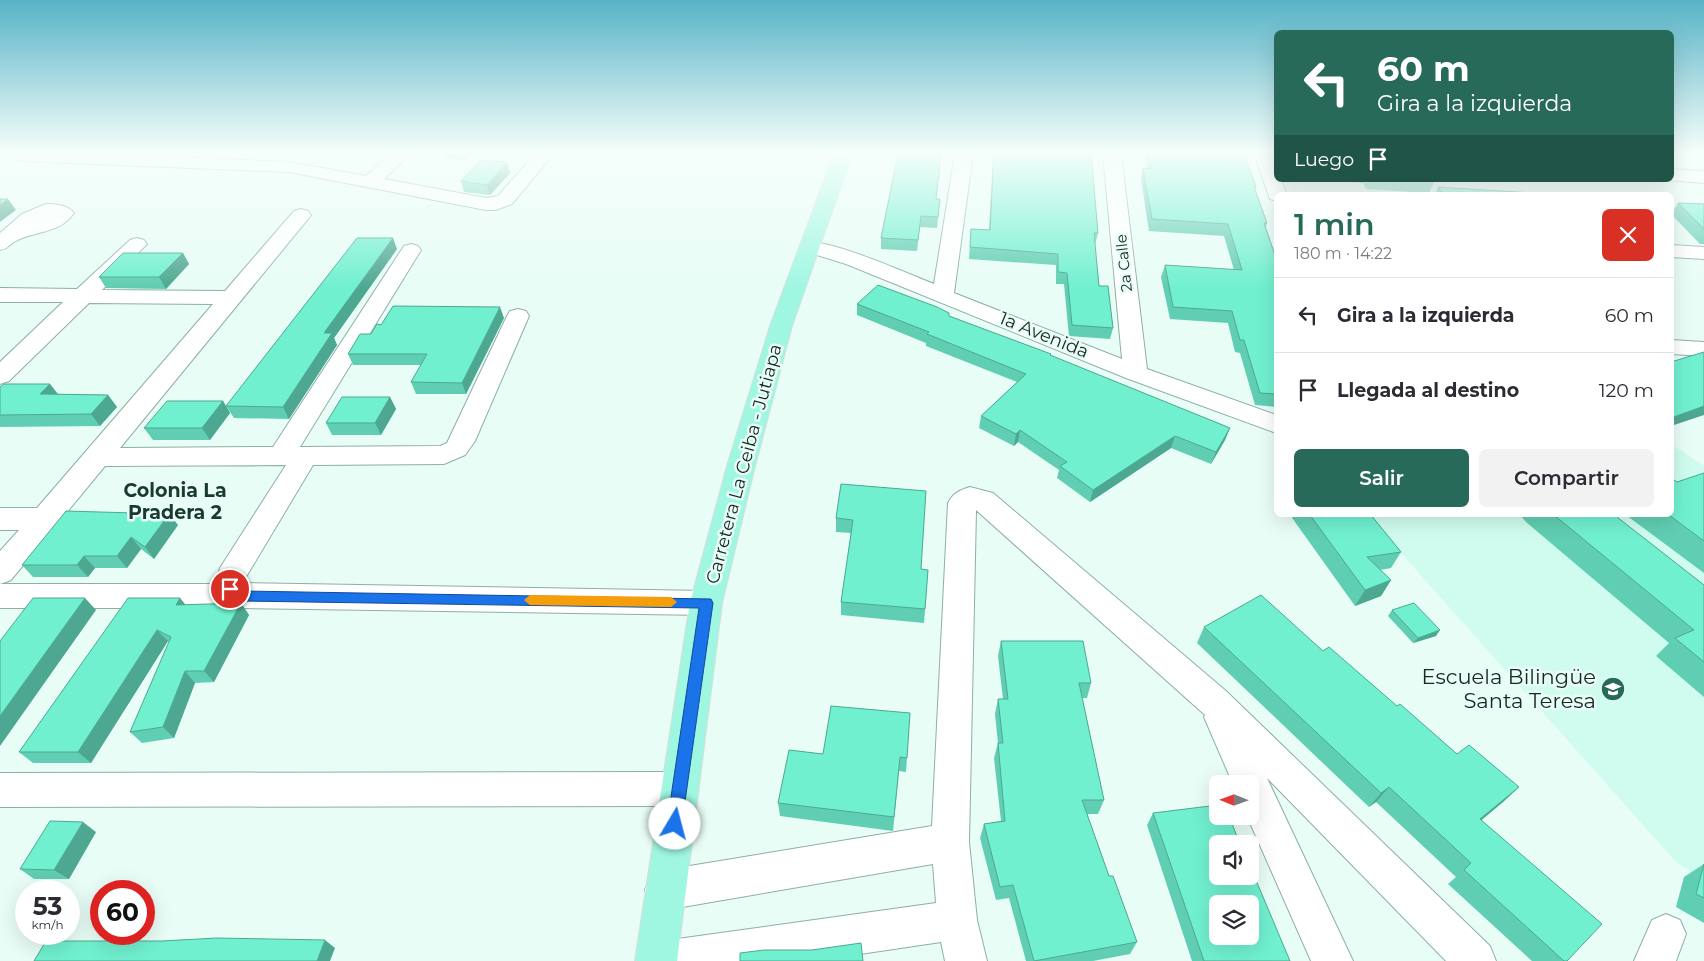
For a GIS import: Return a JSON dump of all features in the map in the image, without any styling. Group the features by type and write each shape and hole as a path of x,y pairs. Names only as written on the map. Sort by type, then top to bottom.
{"main road":[{"name":"Carretera La Ceiba - Jutiapa","path":"656,961 706,603 741,466 781,326 828,199"}],"street":[{"path":"455,199 496,204 506,199"},
{"path":"943,294 957,199"},
{"name":"2a Calle","path":"1117,199 1135,373"},
{"path":"0,572 301,216"},
{"path":"0,376 137,244"},
{"name":"1a Avenida","path":"811,248 853,260 943,294 1135,373 1274,423"},
{"path":"241,596 230,589 231,576 294,456 411,250"},
{"path":"1674,251 1704,253"},
{"path":"0,295 231,298"},
{"path":"97,457 444,455 456,449 462,441 518,316"},
{"path":"1674,347 1700,349"},
{"path":"1674,356 1700,349"},
{"path":"966,961 957,920 950,842 962,503 970,497 983,500 1214,702 1475,961"},
{"path":"0,519 45,519"},
{"path":"0,596 241,596 706,603"},
{"path":"1214,702 1332,961"},
{"path":"0,790 680,789"},
{"path":"665,890 950,842"},
{"path":"670,961 957,920"}],"shaded area":[{"name":"Escuela Bilingüe Santa Teresa","path":"1674,446 1704,466 1704,880 1676,862 1369,517 1674,517"}],"building":[{"path":"0,199 8,199 0,205"},
{"path":"889,199 940,199 938,217 921,216 918,240 881,238"},
{"path":"992,199 1095,199 1098,233 1094,233 1099,286 1108,286 1113,328 1072,325 1067,273 1058,272 1058,254 970,247 971,229 990,230"},
{"path":"1148,199 1258,199 1267,223 1264,223 1274,252 1274,394 1260,393 1244,340 1240,340 1232,311 1173,307 1165,265 1242,270 1228,224 1152,219"},
{"path":"1678,203 1704,204 1704,229"},
{"path":"357,238 393,238 324,333 332,333 283,407 226,406"},
{"path":"123,253 183,253 159,277 99,277"},
{"path":"878,285 937,307 949,313 949,316 1051,354 1230,428 1216,452 1175,436 1093,490 1060,466 1067,462 1020,430 1016,434 981,416 1026,374 927,334 929,332 857,304"},
{"path":"393,306 500,307 462,383 411,382 427,354 348,354 360,334 371,334 377,324 381,325"},
{"path":"1704,352 1704,406 1674,417 1674,361"},
{"path":"4,384 50,384 40,394 108,395 91,414 0,415 0,387"},
{"path":"342,397 390,397 375,423 326,423"},
{"path":"167,401 223,401 202,428 144,428"},
{"path":"1704,473 1704,541 1672,517 1674,517 1674,480 1677,482"},
{"path":"841,484 926,491 921,569 928,570 925,609 841,602 853,520 836,518"},
{"path":"66,511 169,514 145,547 131,537 117,556 84,556 77,565 22,565"},
{"path":"1311,517 1373,517 1401,552 1367,557 1391,580 1365,590"},
{"path":"1556,517 1617,517 1704,585 1704,662 1675,638 1694,630"},
{"path":"1261,595 1323,651 1329,647 1397,706 1400,704 1457,754 1469,745 1519,787 1480,819 1602,924 1567,961 1564,961 1464,870 1471,863 1389,787 1381,793 1204,627"},
{"path":"33,598 85,598 0,716 0,641"},
{"path":"128,598 180,598 176,605 241,603 204,671 185,671 163,727 130,732 171,637 157,630 78,752 19,752"},
{"path":"1414,603 1440,630 1418,638 1392,610"},
{"path":"1001,641 1083,641 1091,683 1079,683 1104,800 1082,800 1109,876 1113,876 1137,942 1034,961 1013,885 1000,887 984,824 1005,821 998,743 1003,743 998,699 1008,699"},
{"path":"831,706 910,713 907,758 900,757 894,817 778,803 789,750 823,754"},
{"path":"1209,806 1209,825 1233,825 1236,835 1209,835 1209,885 1258,885 1290,961 1204,961 1153,813"},
{"path":"50,821 83,822 54,870 20,869"},
{"path":"1704,864 1704,898 1696,894"},
{"path":"217,938 325,940 317,961 34,961 44,945 80,945 80,941 90,941 90,945 155,945 155,941"},
{"path":"861,943 863,961 740,961 740,953 764,950 812,950"}],"slow traffic":[{"path":"530,600 671,602"}],"place":[{"name":"Escuela Bilingüe Santa Teresa","path":"1613,689"}],"district":[{"name":"Colonia La Pradera 2","path":"175,501"}],"route":[{"path":"230,589 241,596 706,603 675,824"}]}
